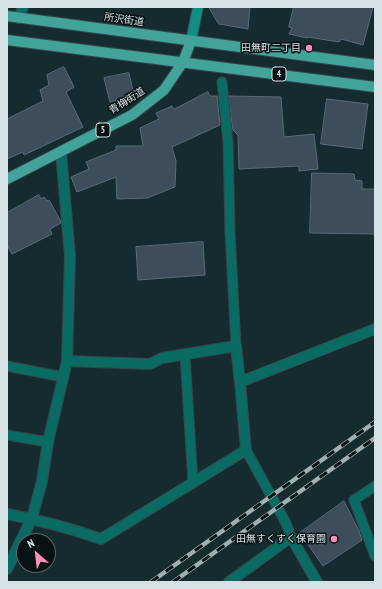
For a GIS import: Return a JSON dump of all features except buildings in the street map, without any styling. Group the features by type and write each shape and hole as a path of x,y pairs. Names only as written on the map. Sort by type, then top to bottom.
{"main road":[{"path":"191,41 198,7"},
{"name":"所沢街道","path":"7,16 191,41"},
{"name":"4","path":"7,40 375,87"},
{"name":"青梅街道","path":"7,179 132,115 164,90 183,62 191,41"},
{"name":"4","path":"191,41 375,65"}],"street":[{"path":"19,18 23,7"},
{"path":"7,569 32,518 42,481 48,442 67,362 70,256 61,152"},
{"path":"240,382 375,329"},
{"path":"7,514 32,518 101,539 246,450 236,346 162,358 150,364 67,362"},
{"path":"229,582 291,537 317,582"}],"lane":[{"path":"222,82 228,142 230,232 236,346"},
{"path":"185,354 193,483"},
{"path":"7,366 63,378"},
{"path":"7,435 48,442"},
{"path":"246,450 286,523 291,537"},
{"path":"375,486 354,500 375,556"}],"railway":[{"path":"151,582 375,422"},
{"path":"173,582 375,438"}],"place":[{"name":"田無町二丁目","path":"309,48"},
{"name":"田無すくすく保育園","path":"334,539"}]}
